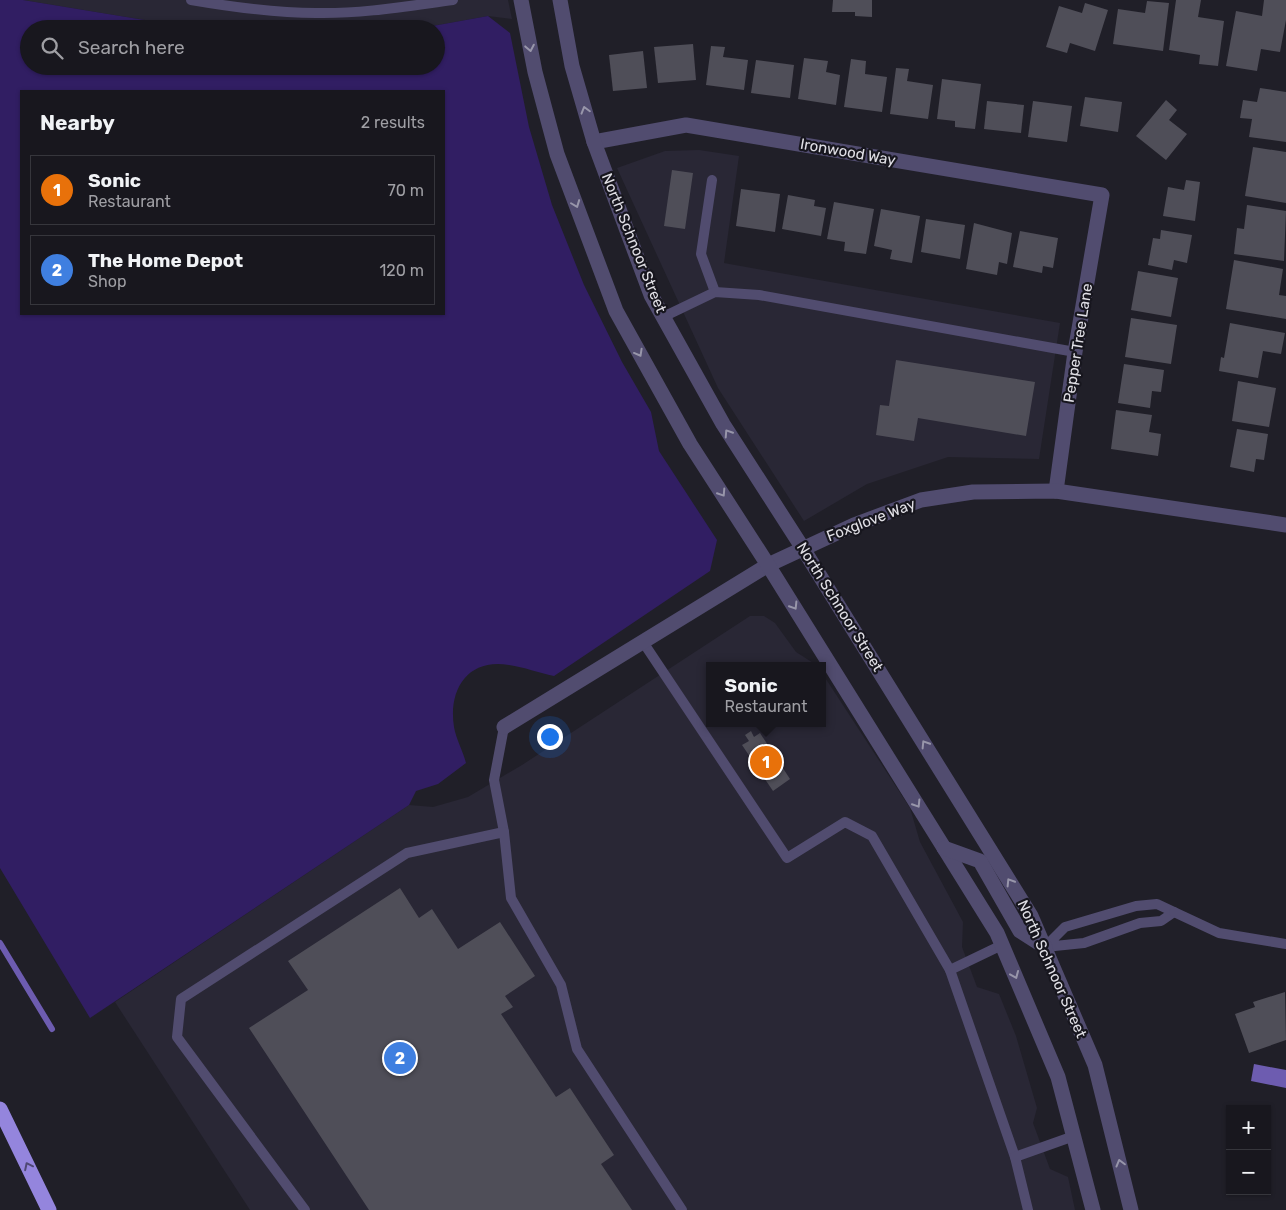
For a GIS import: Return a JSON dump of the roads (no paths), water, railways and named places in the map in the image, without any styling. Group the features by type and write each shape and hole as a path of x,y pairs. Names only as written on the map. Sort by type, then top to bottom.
{"highway":[{"path":"0,1109 49,1210"}],"street":[{"path":"521,0 535,72 557,154 616,311 690,444 768,565 997,933 1058,1077 1093,1210"},
{"name":"North Schnoor Street","path":"560,0 572,66 594,142 651,295 723,424 802,547 1031,916 1095,1065 1131,1210"},
{"name":"Ironwood Way","path":"594,142 686,125 1102,195"},
{"name":"Pepper Tree Lane","path":"1056,491 1075,352 1102,195"},
{"name":"Foxglove Way","path":"504,727 768,565 802,547 921,500 973,492 1056,491 1286,526"},
{"path":"944,848 980,861 1020,931 1045,947"}],"lane":[{"path":"191,0 234,7 316,13 453,0"},
{"path":"712,180 701,254 714,292"},
{"path":"664,318 714,292 759,295 1075,352"},
{"path":"643,642 787,858 845,822 872,836 950,970 1014,1157 1028,1210"},
{"path":"504,727 494,780 504,832 511,898 561,985 577,1049 682,1210"},
{"path":"305,1210 177,1037 181,999 407,852 504,832"},
{"path":"1045,947 1065,927 1136,906 1157,904 1219,933 1286,944"},
{"path":"1045,947 1084,943 1140,923 1160,921 1174,912"},
{"path":"950,970 1002,946"},
{"path":"1014,1157 1074,1136"}],"waterway":[{"path":"0,943 52,1029"}],"place":[{"name":"Sonic","path":"766,762"},
{"name":"The Home Depot","path":"400,1058"}]}
